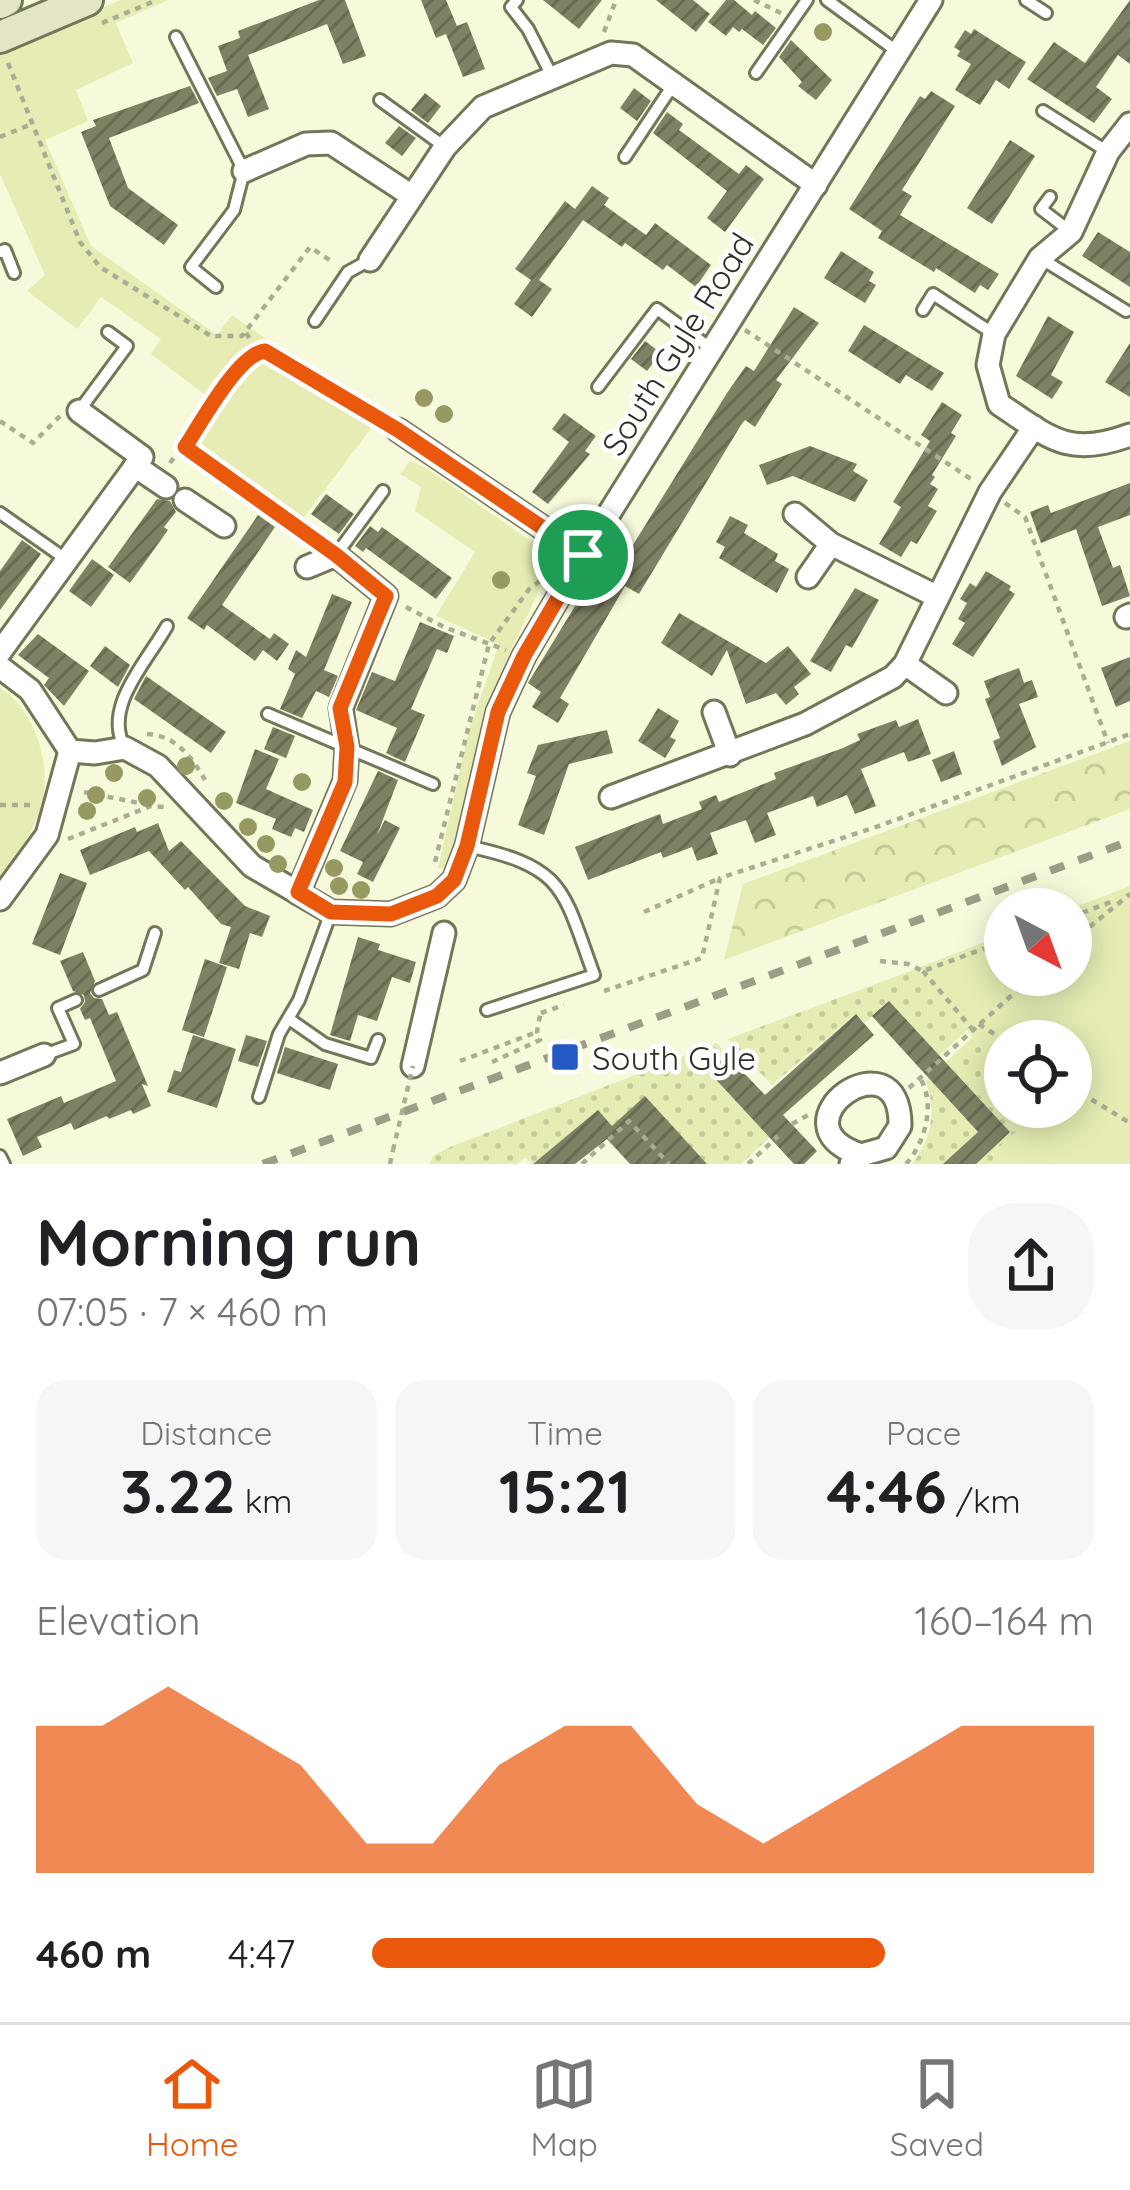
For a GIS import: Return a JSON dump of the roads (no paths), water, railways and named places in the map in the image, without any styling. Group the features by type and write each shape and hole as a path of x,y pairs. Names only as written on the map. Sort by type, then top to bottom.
{"street":[{"path":"4,50 87,0"},
{"name":"South Gyle Road","path":"331,912 391,914 437,896 454,880 467,846 498,712 524,656 931,0"},
{"path":"370,260 445,147 483,107 611,52 633,55 675,82 816,185"},
{"path":"1130,124 1108,152 1071,232 1040,259 994,334 988,365 999,404 1068,447 1109,443 1130,435"},
{"path":"244,171 306,144 331,142 412,196"},
{"path":"0,652 142,457 80,411"},
{"path":"611,797 805,724 893,677 905,664 991,492 1034,428"},
{"path":"398,430 583,555"},
{"path":"137,464 224,526"},
{"path":"795,514 831,544 938,596"},
{"path":"808,577 831,544"},
{"path":"298,892 345,782 347,747 340,708 386,596 336,555 307,567"},
{"path":"905,664 946,693"},
{"path":"0,667 30,690 70,751 47,835 0,899"},
{"path":"714,712 730,755"},
{"path":"70,751 125,748 158,766 252,866 331,912"},
{"path":"413,1066 444,934"},
{"path":"0,1072 44,1055"},
{"path":"868,1084 884,1089 900,1113 895,1138 886,1148 856,1159 834,1138 831,1108 839,1094 853,1085 868,1084"}],"lane":[{"path":"517,0 511,7 552,76"},
{"path":"756,73 807,0"},
{"path":"827,0 898,52"},
{"path":"1026,0 1046,13"},
{"path":"176,37 244,171 234,210 191,267 216,287"},
{"path":"625,157 675,82"},
{"path":"380,100 445,147"},
{"path":"1042,111 1108,152"},
{"path":"1049,197 1041,209 1071,232"},
{"path":"0,252 5,250 14,273"},
{"path":"1040,259 1126,311"},
{"path":"315,321 348,272 370,260"},
{"path":"923,310 933,293 994,334"},
{"path":"598,388 657,309 712,350"},
{"path":"80,411 127,346 109,332"},
{"path":"336,555 383,491"},
{"path":"0,513 67,560"},
{"path":"125,748 118,735 119,708 166,626"},
{"path":"268,714 433,784"},
{"path":"467,846 515,856 544,872 565,896 594,975 487,1010"},
{"path":"259,1097 279,1034 331,912"},
{"path":"99,990 142,970 155,933"},
{"path":"44,1055 74,1044 58,1008 76,1000"},
{"path":"289,1019 325,1044 371,1058 378,1040"},
{"path":"0,1156 4,1164"}],"railway":[{"path":"263,1164 1130,841"}],"place":[{"name":"South Gyle","path":"565,1057"}]}
